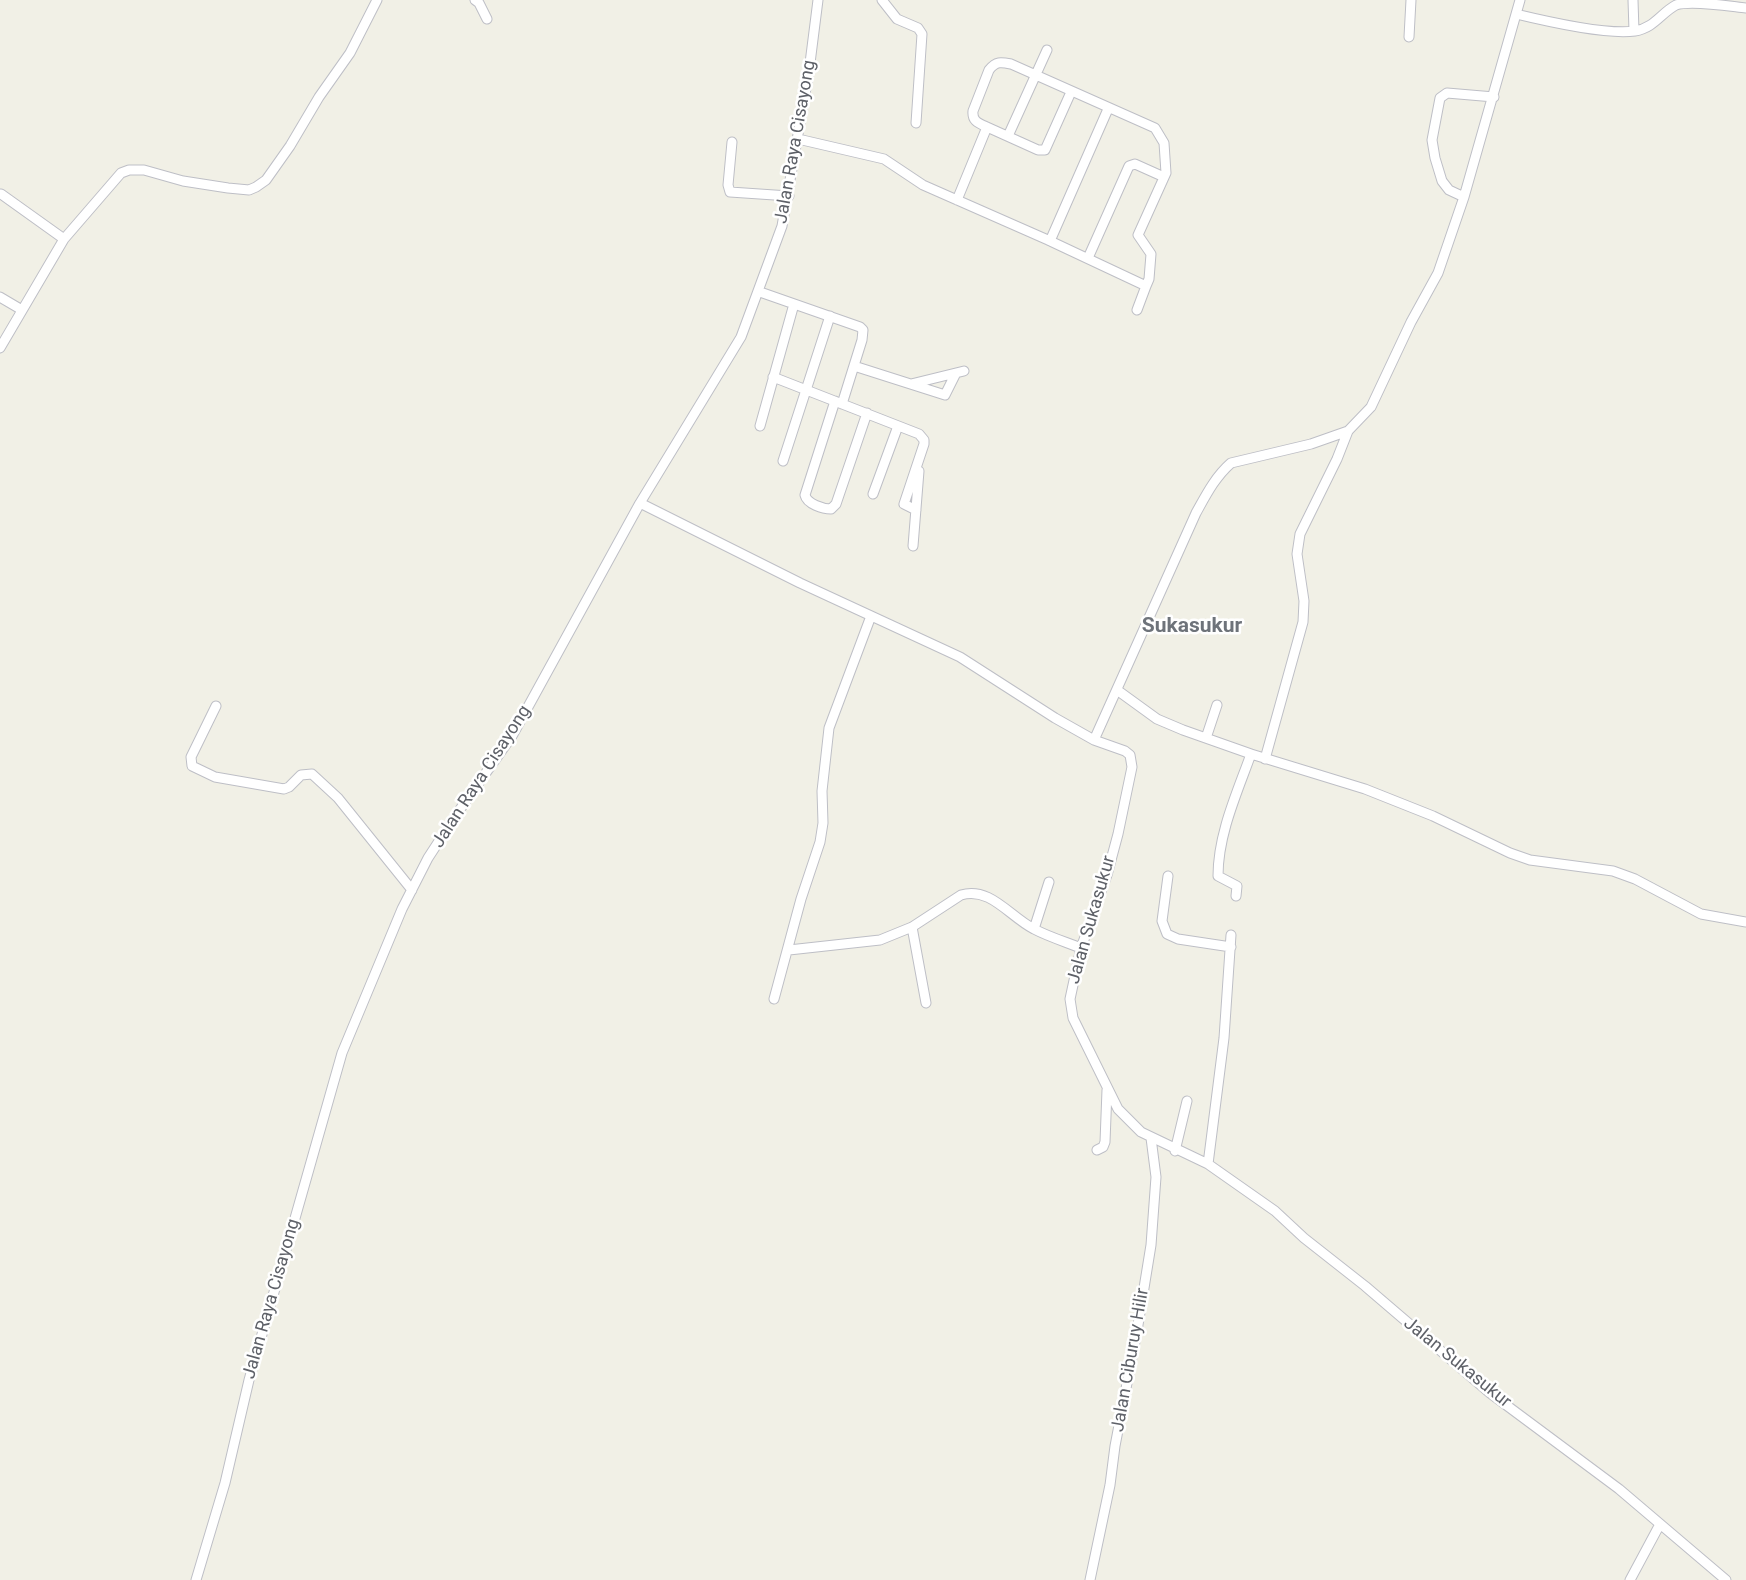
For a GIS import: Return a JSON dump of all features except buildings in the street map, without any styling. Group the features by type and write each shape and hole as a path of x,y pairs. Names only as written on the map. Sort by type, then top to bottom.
{"street":[{"path":"1,344 64,239 115,178 130,170 144,170 183,181 249,190 266,180 350,53 377,0"},
{"path":"475,0 487,19"},
{"name":"Jalan Raya Cisayong","path":"196,1580 342,1053 402,909 428,858 512,736 640,503 741,338 760,292 789,196 818,0"},
{"path":"1409,37 1411,0"},
{"path":"1265,759 1303,622 1304,601 1297,554 1300,534 1348,431 1371,407 1438,272 1464,197 1520,0"},
{"path":"1633,0 1634,31"},
{"path":"886,2 897,19 918,29 922,34 916,123"},
{"path":"1516,13 1614,32 1634,31 1657,22 1671,7 1683,2 1746,8"},
{"path":"1009,136 1046,50"},
{"path":"1071,92 1045,150 1038,150 976,122 972,116 989,70 993,64 1000,62 1011,64 1155,128 1164,144 1164,177 1138,235 1151,254 1152,261 1137,310"},
{"path":"1464,197 1449,190 1435,158 1433,140 1440,97 1447,93 1494,97"},
{"path":"1050,240 1108,109"},
{"path":"957,200 987,127"},
{"path":"798,139 884,159 923,185 1050,240 1146,286"},
{"path":"732,142 727,185 730,192 789,196"},
{"path":"1088,258 1129,166 1135,164 1164,177"},
{"path":"1,194 64,239"},
{"path":"760,292 863,330 855,366 805,495 809,502 828,510 836,504 867,413"},
{"path":"0,297 22,310"},
{"path":"760,426 794,304"},
{"path":"783,461 830,316"},
{"path":"855,366 909,385 945,395 960,372 909,385"},
{"path":"774,377 898,425 922,437 924,440 920,456 904,504 916,510 913,546"},
{"path":"873,495 898,425"},
{"path":"1094,740 1196,513 1210,486 1222,471 1231,463 1311,444 1348,431"},
{"name":"Jalan Sukasukur","path":"640,503 960,657 1094,740 1125,751 1132,760 1132,767 1107,875 1081,948 1070,1007 1107,1088 1123,1115 1151,1138 1208,1164 1275,1211 1490,1393 1566,1448 1726,1580"},
{"path":"774,999 801,899 820,842 823,823 822,791 830,728 871,616"},
{"path":"1117,690 1157,719 1265,759 1365,789 1433,816 1510,853 1530,860 1613,871 1635,879 1701,914 1746,922"},
{"path":"1206,738 1217,705"},
{"path":"216,706 191,757 192,766 215,777 275,788 289,787 301,775 312,774 338,798 412,890"},
{"path":"1236,897 1237,886 1220,879 1219,866 1230,810 1251,754"},
{"path":"1168,876 1162,921 1167,934 1178,939 1231,947"},
{"path":"1034,929 1049,882"},
{"path":"789,950 865,944 912,927 970,892 979,893 992,900 1034,929 1081,948"},
{"path":"912,927 926,1003"},
{"path":"1208,1164 1224,1038 1231,935"},
{"path":"1097,1150 1103,1147 1105,1142 1107,1088"},
{"path":"1175,1150 1187,1101"},
{"name":"Jalan Ciburuy Hilir","path":"1090,1580 1111,1485 1115,1446 1151,1245 1156,1177 1151,1138"},
{"path":"1630,1580 1660,1524"}],"district":[{"name":"Sukasukur","path":"1192,627"}]}
